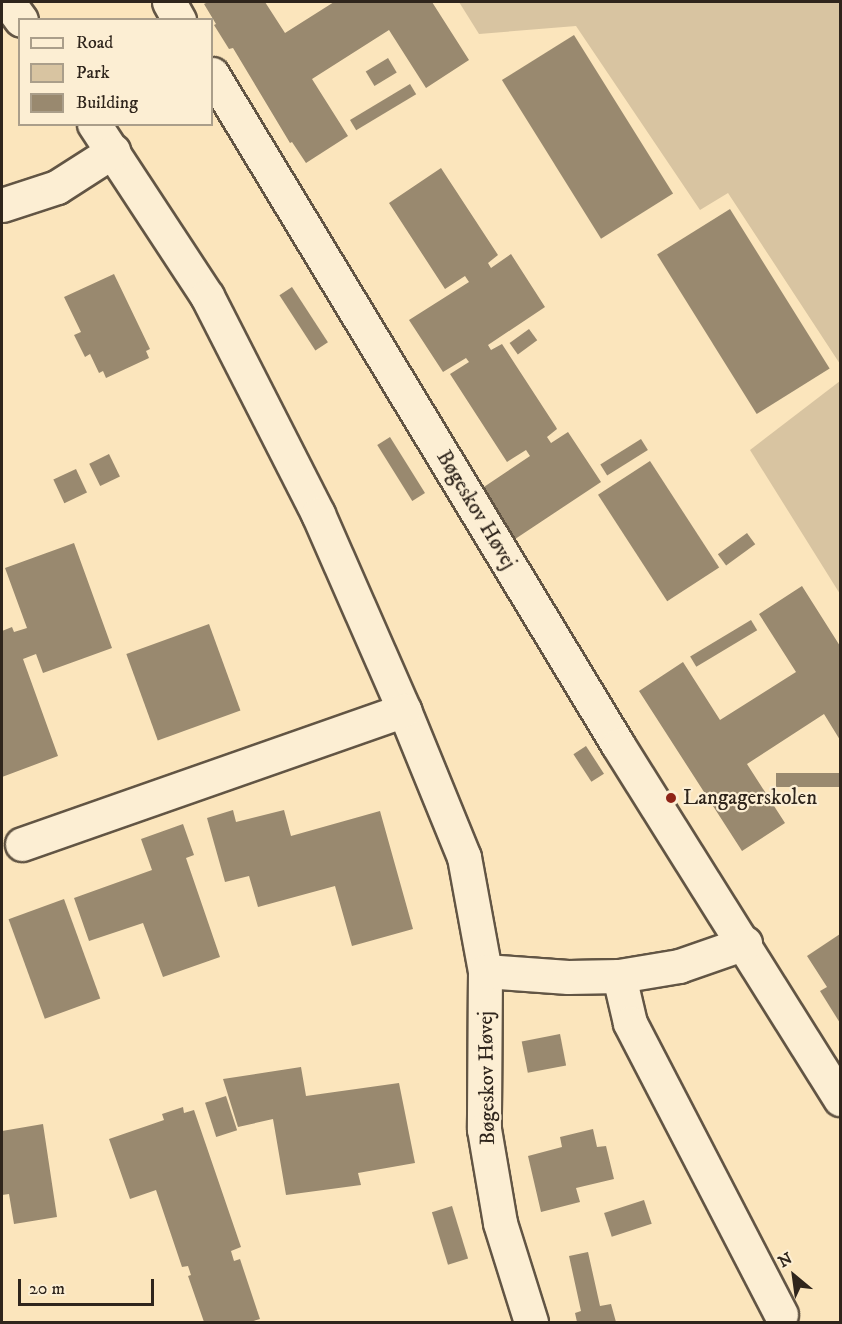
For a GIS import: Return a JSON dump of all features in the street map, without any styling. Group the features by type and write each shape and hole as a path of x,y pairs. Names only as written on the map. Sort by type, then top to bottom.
{"street":[{"path":"8,2 20,18"},
{"path":"169,2 178,18"},
{"name":"Bøgeskov Høvej","path":"213,77 618,745 745,943 840,1099"},
{"name":"Bøgeskov Høvej","path":"95,126 207,296 318,514 404,710 464,857 485,971 484,1129 500,1223 531,1323"},
{"path":"2,205 57,188 113,152"},
{"path":"22,844 404,710"},
{"path":"485,971 568,977 619,976 679,966 745,943"},
{"path":"619,976 630,1023 781,1314"}],"green space":[{"path":"459,2 840,2 840,364 728,193 700,210 576,26 479,34"},
{"path":"840,381 840,594 750,450"}],"building":[{"path":"208,2 265,2 285,33 334,2 432,2 469,60 426,88 389,30 312,79 348,136 306,163 292,142 290,143 233,48 229,49 204,4"},
{"path":"574,35 673,194 601,239 502,80"},
{"path":"388,58 397,73 374,86 366,71"},
{"path":"410,84 416,94 356,130 350,120"},
{"path":"441,168 498,255 488,263 491,268 511,254 545,307 488,345 491,350 502,344 556,427 557,429 547,437 551,443 568,432 601,482 500,549 466,499 530,456 526,450 507,462 450,374 469,362 466,358 443,372 409,320 469,282 465,276 445,289 389,203"},
{"path":"730,209 830,368 757,414 657,255"},
{"path":"114,274 150,349 146,351 149,358 106,378 103,371 99,373 90,354 85,357 74,335 81,332 64,297"},
{"path":"292,287 328,342 315,351 279,295"},
{"path":"529,329 537,340 518,354 510,343"},
{"path":"390,437 425,493 412,501 377,445"},
{"path":"641,439 648,450 607,475 600,464"},
{"path":"109,454 120,476 100,486 89,464"},
{"path":"650,461 719,568 667,601 598,495"},
{"path":"76,469 87,493 64,503 53,480"},
{"path":"747,533 755,544 726,565 718,554"},
{"path":"74,543 112,648 43,673 36,654 23,659 58,756 2,777 2,631 12,627 14,632 27,628 5,568"},
{"path":"802,586 840,646 840,740 824,714 747,764 785,823 742,851 639,691 683,662 720,720 796,672 759,614"},
{"path":"751,620 757,630 696,667 690,657"},
{"path":"209,624 240,710 158,741 126,654"},
{"path":"586,746 604,774 591,782 573,754"},
{"path":"776,773 840,773 840,787 776,787"},
{"path":"233,810 236,822 284,810 291,836 380,811 413,929 352,946 335,886 258,907 249,876 225,882 207,818"},
{"path":"183,824 194,855 186,858 220,957 163,977 143,923 89,941 74,898 152,870 141,839"},
{"path":"64,899 100,999 45,1019 9,919"},
{"path":"840,934 840,1023 820,991 827,987 807,956"},
{"path":"560,1034 566,1065 528,1073 522,1041"},
{"path":"301,1067 306,1096 399,1083 415,1163 358,1173 361,1185 286,1195 273,1119 238,1127 223,1079"},
{"path":"226,1096 237,1130 216,1137 205,1103"},
{"path":"183,1107 184,1113 194,1110 241,1247 231,1251 234,1261 240,1259 260,1319 250,1322 204,1322 188,1276 191,1275 188,1266 182,1267 156,1190 130,1199 109,1139 164,1120 162,1114"},
{"path":"43,1124 57,1217 14,1224 9,1194 2,1195 2,1131"},
{"path":"593,1129 597,1147 606,1146 614,1179 576,1188 580,1202 541,1212 528,1156 562,1147 560,1137"},
{"path":"644,1200 652,1224 612,1237 604,1213"},
{"path":"452,1206 468,1259 448,1265 432,1212"},
{"path":"588,1252 600,1306 611,1304 616,1322 577,1322 575,1313 581,1311 569,1256"}],"place":[{"name":"Langagerskolen","path":"671,798"}]}
